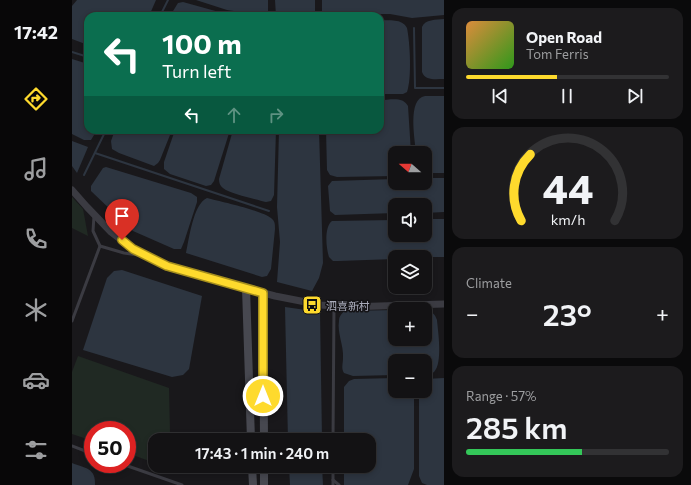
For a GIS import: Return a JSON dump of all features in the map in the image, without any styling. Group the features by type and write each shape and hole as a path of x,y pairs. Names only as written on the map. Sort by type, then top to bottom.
{"main road":[{"path":"246,288 251,433"},
{"path":"263,293 264,433"},
{"path":"252,473 252,485"},
{"path":"264,473 264,485"}],"street":[{"path":"72,190 111,232 133,249 167,266 263,293 321,305 347,307 444,304"}],"lane":[{"path":"72,321 100,246 93,231 94,215"},
{"path":"100,246 124,253 147,256"},
{"path":"333,433 334,306"},
{"path":"72,446 84,451"},
{"path":"136,469 182,485"},
{"path":"332,485 333,473"},
{"path":"333,480 339,485"}],"shaded area":[{"path":"77,0 156,0 151,12 84,12 84,44 72,39 72,6"},
{"path":"196,0 268,0 268,12 241,12 227,10"},
{"path":"275,0 315,0 315,12 276,12"},
{"path":"322,0 444,0 444,15 412,18 384,14 384,12 322,11"},
{"path":"183,2 219,12 172,12 178,3"},
{"path":"444,19 444,79 428,78 423,75 422,72 422,27 423,24 428,21"},
{"path":"384,20 399,21 407,28 410,51 410,78 407,92 403,94 384,94"},
{"path":"72,59 84,63 84,134 95,134 91,140 84,140 72,134"},
{"path":"425,96 444,96 444,173 432,173 432,146 415,146 413,120 416,104 419,99"},
{"path":"384,100 400,100 406,103 408,106 411,146 388,146 388,176 337,177 330,175 327,170 326,134 384,134"},
{"path":"114,134 170,134 160,160 154,166 112,149 111,141"},
{"path":"174,134 229,134 214,181 211,185 206,186 170,174 164,169 164,162"},
{"path":"232,134 276,134 274,195 271,201 266,202 226,190 220,185 219,179"},
{"path":"279,134 319,134 323,263 319,278 312,291 277,282 280,242 277,207"},
{"path":"72,141 88,147 77,173 72,166"},
{"path":"106,167 191,193 197,197 197,202 181,249 174,249 133,231 91,191 91,186 103,168"},
{"path":"432,178 444,178 444,212 432,213 432,198 388,198 388,213 335,215 330,211 328,186 332,181 388,179 388,190 432,190"},
{"path":"72,197 83,209 88,236 72,228"},
{"path":"207,198 233,204 267,215 273,220 275,229 271,269 267,276 262,277 186,253 190,231 198,207"},
{"path":"432,219 444,219 444,257 432,257 432,250 388,250 388,259 333,261 329,257 327,248 327,233 329,224 332,221 388,220 388,242 432,242"},
{"path":"122,270 202,296 189,369 183,375 172,377 83,350 107,278 114,271"},
{"path":"285,307 320,312 322,433 288,433"},
{"path":"388,310 388,346 432,346 433,313 437,320 438,332 439,355 437,368 432,373 432,354 388,354 388,375 353,376 344,373 342,368 343,349 339,326 340,318 345,311"},
{"path":"78,356 169,388 170,432 148,433 148,460 136,456 136,421 84,421 84,438 72,434 72,372"},
{"path":"388,378 388,398 414,398 414,469 408,485 344,485 344,473 376,473 376,433 344,433 344,387 349,381 354,379"},
{"path":"444,378 444,485 427,485 422,483 419,476 419,398 432,398 432,379"},
{"path":"72,463 84,468 84,473 93,473 94,475 95,485 72,485"},
{"path":"289,473 322,473 323,485 290,485"}],"waterway":[{"path":"162,12 168,0"},
{"path":"414,28 415,88 444,88"},
{"path":"72,52 84,56"},
{"path":"84,175 104,134"},
{"path":"95,153 269,211"}],"place":[{"name":"泗喜新村","path":"312,305"}],"route":[{"path":"122,240 133,249 167,266 263,293 263,396"}]}
